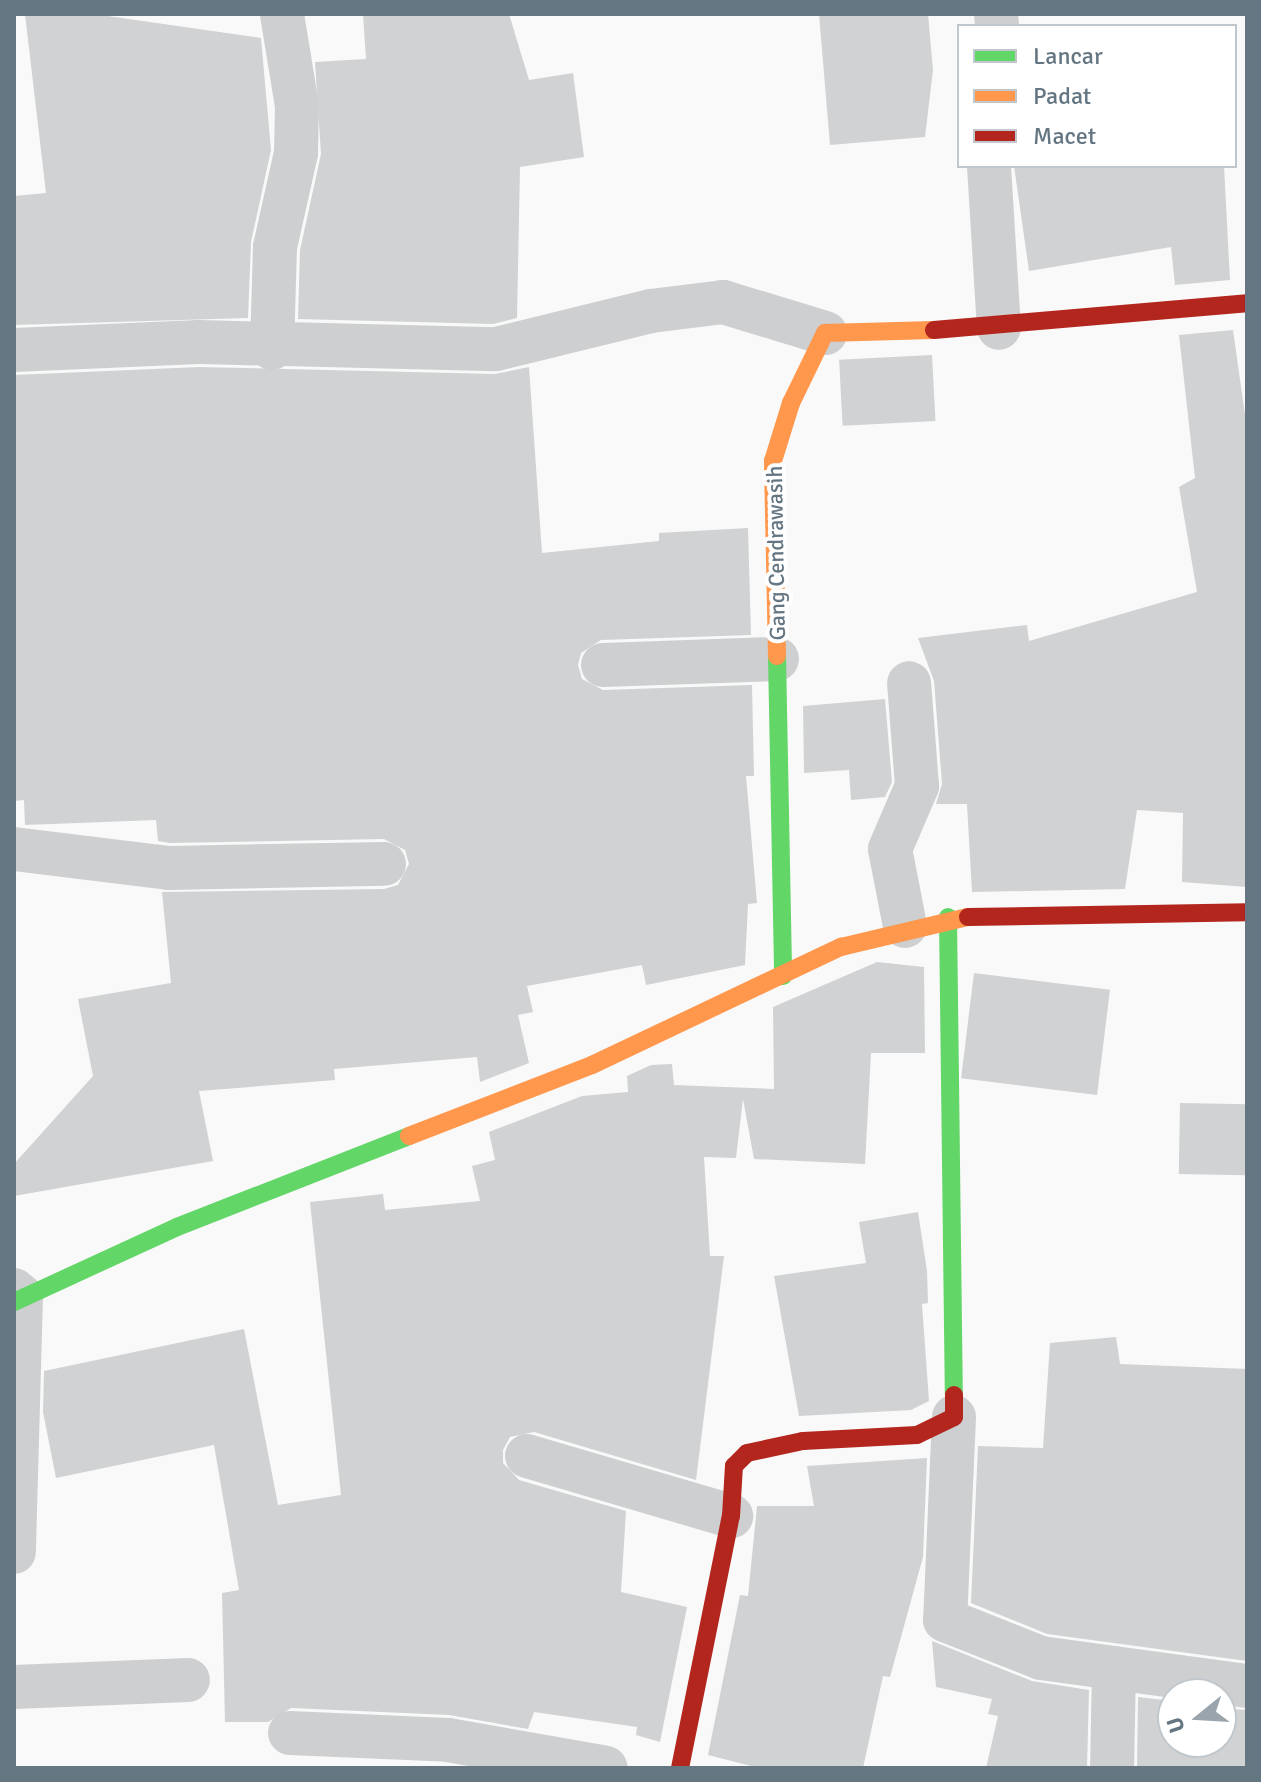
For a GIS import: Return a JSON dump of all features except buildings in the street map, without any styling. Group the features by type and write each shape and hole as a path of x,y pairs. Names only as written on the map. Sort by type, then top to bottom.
{"street":[{"path":"272,348 275,247 297,121 282,14"},
{"path":"989,168 999,328"},
{"path":"14,350 199,342 272,348 496,349 651,311 723,302 825,333 999,328 1247,303"},
{"name":"Gang Cendrawasih","path":"783,976 773,461 791,403 825,333"},
{"path":"603,665 777,659"},
{"path":"905,926 890,849 917,786 909,683"},
{"path":"14,849 169,868 384,864"},
{"path":"14,1552 16,1296 177,1227 592,1065 783,976 905,926 948,917 1247,912"},
{"path":"948,917 954,1417 945,1620 1041,1658 1247,1686"},
{"path":"680,1768 731,1516 734,1466 747,1453 803,1441 917,1435 954,1417"},
{"path":"527,1456 731,1516"},
{"path":"1112,1768 1114,1668"},
{"path":"14,1687 188,1680"},
{"path":"290,1733 448,1740 606,1768"}],"traffic: fast":[{"path":"777,656 783,976"},
{"path":"948,917 954,1395"},
{"path":"14,1302 177,1227 409,1136"}],"traffic: slow":[{"path":"777,656 773,461 791,403 825,333 934,330"},
{"path":"409,1136 592,1065 841,947 968,917"}],"traffic: jam":[{"path":"934,330 1247,303"},
{"path":"968,917 1247,912"},
{"path":"680,1768 731,1516 734,1466 747,1453 803,1441 917,1435 954,1417 954,1395"}]}
